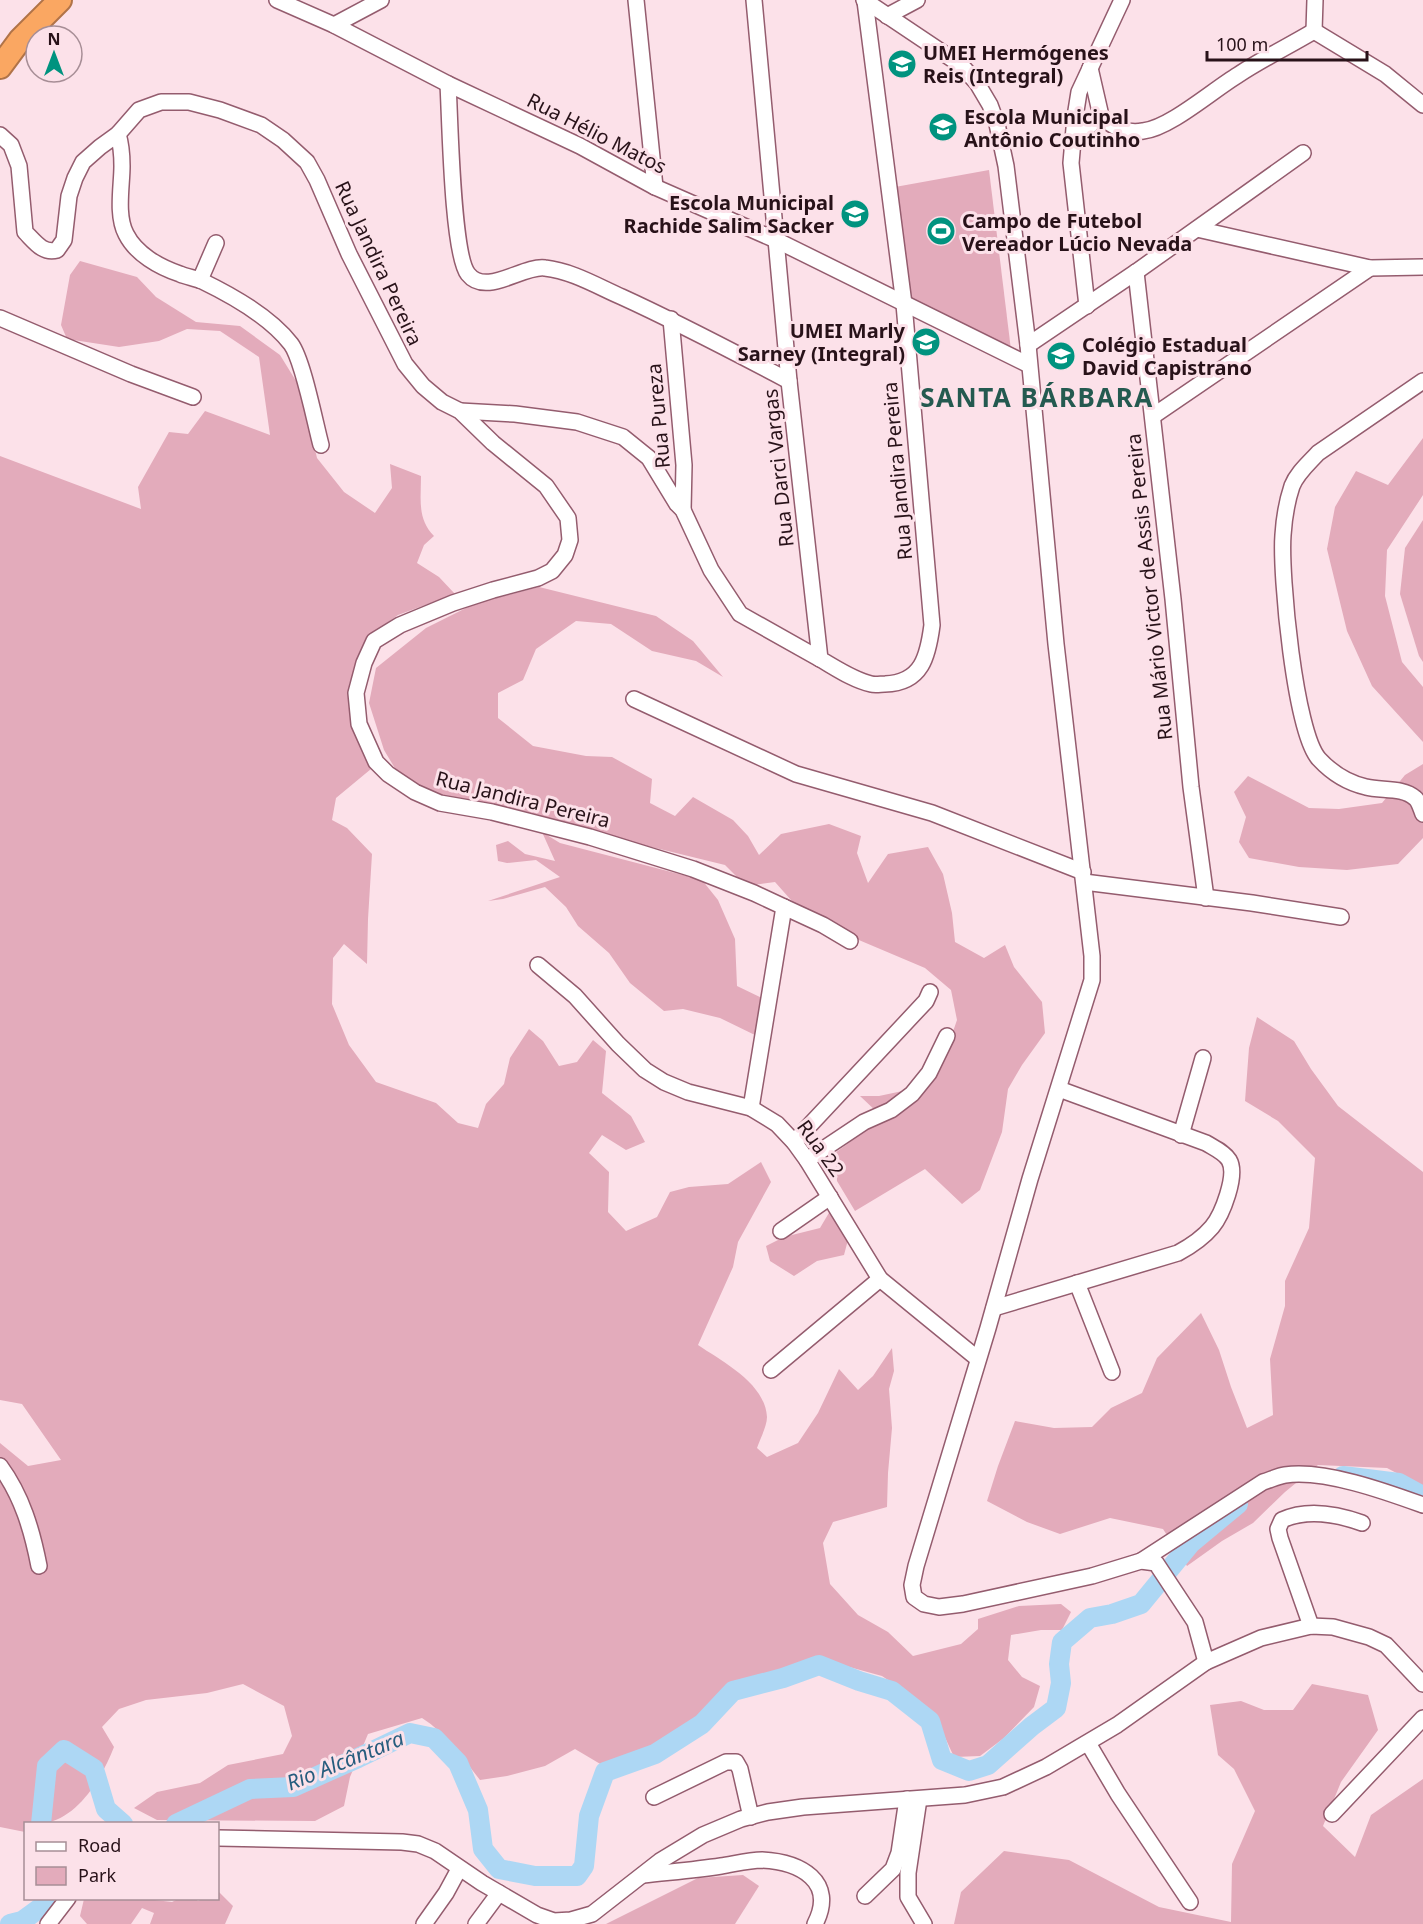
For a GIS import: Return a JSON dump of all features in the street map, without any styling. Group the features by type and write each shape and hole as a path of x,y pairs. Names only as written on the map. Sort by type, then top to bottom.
{"highway":[{"path":"0,42 38,0"},
{"path":"0,67 20,40 60,0"}],"street":[{"name":"Rua Hélio Matos","path":"277,0 334,25 448,84 580,146 655,186 778,241 1029,365"},
{"path":"334,25 381,0"},
{"path":"636,0 655,186"},
{"name":"Rua Darci Vargas","path":"754,0 778,241 789,381 820,659"},
{"path":"864,0 961,65 977,83 990,105 997,124 1006,166 1028,345 1057,651 1092,956 1092,980 916,1566 912,1585 914,1597 924,1604 939,1607 963,1604 1092,1576 1157,1570 1263,1482 1286,1475 1313,1475 1340,1480 1423,1505"},
{"name":"Rua Jandira Pereira","path":"820,659 872,684 894,684 911,678 924,663 932,625 904,304 864,0"},
{"path":"887,16 917,0"},
{"path":"1087,306 1071,163 1072,140 1079,92 1122,0"},
{"path":"1314,32 1315,0"},
{"path":"1090,68 1101,116 1114,127 1129,132 1143,131 1158,127 1236,76 1314,32"},
{"path":"1314,32 1385,74 1423,105"},
{"path":"448,84 457,231 463,266 469,276 478,281 490,282 539,267 570,274 670,320 789,381"},
{"name":"Rua Jandira Pereira","path":"0,135 11,145 19,166 26,232 45,251 51,252 57,250 64,240 69,196 83,162 118,134 139,110 161,102 189,102 220,110 261,125 283,140 307,162 349,254 405,364 423,386 442,402 460,411 493,443 546,486 568,518 570,540 565,555 552,571 538,578 453,603 400,625 374,641 364,663 356,693 359,724 376,762 388,774 415,792 440,803 502,814 590,837 693,869 754,893 823,925 850,941"},
{"path":"1072,140 1101,116"},
{"path":"118,134 122,164 120,202 125,232 137,249 157,264 200,280 244,305 276,328 292,346 298,360 321,446"},
{"path":"1028,345 1136,272 1303,153"},
{"path":"1197,229 1370,268 1423,267"},
{"path":"200,280 216,243"},
{"path":"1153,416 1370,268"},
{"name":"Rua Mário Victor de Assis Pereira","path":"1136,272 1191,787 1206,898"},
{"path":"0,318 131,374 193,397"},
{"name":"Rua Pureza","path":"670,320 684,465 683,510"},
{"path":"1423,381 1318,453 1304,468 1293,484 1283,535 1283,578 1291,645 1305,729 1318,758 1339,777 1365,787 1407,793 1416,799 1423,814"},
{"path":"460,411 515,414 577,422 623,436 649,458 683,510 711,570 740,614 820,659"},
{"path":"634,699 796,774 932,813 1084,877 1206,898 1341,917"},
{"path":"751,1107 784,907"},
{"name":"Rua 22","path":"538,965 575,996 645,1070 664,1082 688,1092 751,1107 777,1124 807,1160 880,1279 978,1359"},
{"path":"794,1142 926,1001 930,992"},
{"path":"807,1160 864,1122 891,1110 912,1094 929,1073 947,1036"},
{"path":"1181,1136 1203,1058"},
{"path":"994,1308 1178,1253 1197,1242 1214,1225 1230,1189 1232,1170 1229,1161 1222,1153 1206,1143 1181,1136 1059,1089"},
{"path":"781,1230 830,1197"},
{"path":"771,1370 880,1279"},
{"path":"1077,1283 1112,1372"},
{"path":"0,1466 26,1512 33,1531 39,1566"},
{"path":"1311,1626 1280,1538 1278,1530 1282,1520 1303,1514 1320,1514 1340,1516 1362,1523"},
{"path":"1157,1570 1196,1622 1206,1662"},
{"path":"219,1838 418,1844 435,1851 459,1869 537,1915 554,1921 572,1920 592,1914 660,1861 703,1835 751,1817 803,1807 965,1795 1003,1787 1046,1767 1088,1743 1206,1662 1261,1638 1311,1626 1332,1627 1369,1637 1386,1645 1423,1684"},
{"path":"1332,1814 1423,1718"},
{"path":"1088,1743 1118,1794 1190,1902"},
{"path":"654,1797 726,1762 736,1762 741,1769 751,1817"},
{"path":"866,1896 893,1869 913,1799"},
{"path":"913,1799 908,1897 924,1924"},
{"path":"643,1875 761,1860 799,1867 815,1879 821,1890 822,1903 815,1924"},
{"path":"424,1924 446,1893 459,1869"},
{"path":"476,1924 499,1893"},
{"path":"48,1924 67,1900"}],"green space":[{"path":"989,170 1011,350 910,299 895,187"},
{"path":"80,261 137,277 156,297 196,322 240,326 280,355 301,389 317,458 344,492 375,513 392,488 390,464 421,476 422,516 434,536 424,545 417,563 439,577 455,594 398,615 366,638 349,685 356,732 371,769 336,798 332,820 347,828 372,854 367,964 344,944 333,958 332,1004 349,1045 376,1082 436,1103 458,1123 478,1128 486,1104 504,1084 510,1058 529,1029 543,1041 559,1066 577,1062 593,1040 606,1051 602,1093 631,1116 645,1142 626,1150 602,1135 589,1153 609,1172 608,1212 626,1231 657,1217 670,1192 689,1187 728,1184 761,1162 771,1182 738,1242 733,1267 698,1345 730,1366 759,1394 767,1417 757,1448 767,1457 798,1443 818,1413 839,1369 858,1390 873,1376 892,1348 894,1371 889,1389 892,1428 887,1507 833,1522 823,1543 830,1584 858,1615 888,1632 913,1656 961,1644 978,1629 978,1619 1019,1606 1061,1604 1071,1612 1062,1630 1041,1630 1011,1635 1008,1660 1022,1677 1040,1686 1034,1707 1004,1738 980,1756 954,1757 937,1720 921,1702 882,1676 813,1657 774,1673 724,1689 690,1726 655,1746 602,1765 575,1749 545,1766 480,1780 446,1738 422,1718 368,1734 350,1777 344,1806 315,1821 157,1820 134,1808 157,1792 200,1783 228,1765 283,1754 292,1736 284,1706 243,1684 207,1693 146,1700 119,1709 102,1727 114,1747 96,1783 78,1805 68,1814 56,1820 24,1822 24,1832 0,1827 0,1443 28,1466 61,1460 22,1404 0,1400 0,456 141,509 138,487 169,432 188,434 205,411 270,435 259,357 220,331 187,329 159,341 119,347 67,339 61,325 70,275"},
{"path":"1423,438 1423,495 1387,550 1385,596 1402,662 1423,687 1423,742 1372,686 1347,631 1327,549 1335,507 1356,471 1388,485"},
{"path":"1423,520 1423,662 1419,656 1400,594 1405,548"},
{"path":"539,587 656,616 693,641 723,677 696,661 652,651 611,624 576,621 536,649 523,680 498,693 498,718 533,746 586,756 612,757 652,779 650,803 675,816 693,797 733,820 748,836 759,855 781,834 829,824 861,836 857,853 868,883 888,854 928,847 943,874 952,913 955,942 984,958 1005,945 1014,967 1042,1002 1045,1033 1008,1089 1002,1132 980,1190 962,1204 925,1169 855,1211 837,1181 835,1153 873,1125 878,1113 860,1096 879,1096 926,1086 947,1049 957,1020 951,990 925,968 847,935 799,909 775,882 746,886 725,865 623,840 535,814 468,806 402,780 384,750 369,703 376,668 426,628 474,604"},
{"path":"1423,764 1423,838 1398,864 1347,870 1299,867 1249,858 1239,842 1246,817 1234,792 1248,776 1309,808 1339,809 1382,803 1405,775"},
{"path":"542,832 560,843 702,880 718,900 735,939 737,986 766,1000 759,1037 720,1018 683,1009 664,1011 630,983 609,953 578,926 566,907 545,887 488,901 560,877 536,860 507,863 498,861 496,845 508,841 525,854 555,861"},
{"path":"1257,1017 1294,1041 1338,1106 1423,1172 1423,1487 1387,1468 1318,1465 1285,1492 1253,1523 1222,1541 1187,1566 1163,1529 1110,1518 1060,1534 1027,1522 987,1501 1015,1421 1054,1428 1092,1427 1111,1408 1142,1393 1157,1358 1201,1313 1219,1350 1247,1428 1273,1415 1270,1359 1285,1306 1285,1281 1309,1228 1315,1158 1278,1121 1245,1101 1249,1048"},
{"path":"833,1206 849,1236 844,1255 817,1261 794,1276 770,1261 766,1246 784,1237 820,1228"},
{"path":"1312,1684 1368,1695 1378,1730 1341,1782 1323,1826 1355,1857 1371,1815 1423,1779 1423,1924 954,1924 961,1892 1004,1851 1069,1860 1159,1907 1231,1922 1232,1864 1255,1811 1234,1769 1218,1755 1210,1705 1241,1701 1264,1710 1293,1710"},
{"path":"743,1875 759,1886 735,1924 606,1924 698,1878"},
{"path":"219,1892 233,1906 225,1924 150,1924 154,1913 142,1908 131,1924 87,1924 80,1916 84,1900 219,1900"}],"waterway":[{"name":"Rio Alcântara","path":"1343,1476 1399,1483 1423,1496"},
{"name":"Rio Alcântara","path":"180,1822 250,1789 293,1787 410,1733 434,1738 458,1763 478,1810 483,1849 499,1869 535,1876 577,1876 584,1866 589,1816 605,1772 655,1754 702,1724 733,1691 783,1678 819,1665 892,1691 930,1721 942,1760 969,1771 988,1765 1056,1708 1061,1683 1059,1664 1062,1642 1090,1618 1112,1614 1141,1604 1191,1543 1238,1504"},
{"name":"Rio Alcântara","path":"41,1822 47,1766 64,1750 94,1769 106,1809 121,1822"},
{"name":"Rio Alcântara","path":"10,1924 22,1921 44,1905 44,1900"}],"place":[{"name":"UMEI Hermógenes Reis (Integral)","path":"902,64"},
{"name":"Escola Municipal Antônio Coutinho","path":"943,127"},
{"name":"Escola Municipal Rachide Salim Sacker","path":"855,214"},
{"name":"Campo de Futebol Vereador Lúcio Nevada","path":"941,231"},
{"name":"UMEI Marly Sarney (Integral)","path":"926,342"},
{"name":"Colégio Estadual David Capistrano","path":"1061,356"}],"district":[{"name":"SANTA BÁRBARA","path":"1037,397"}]}
